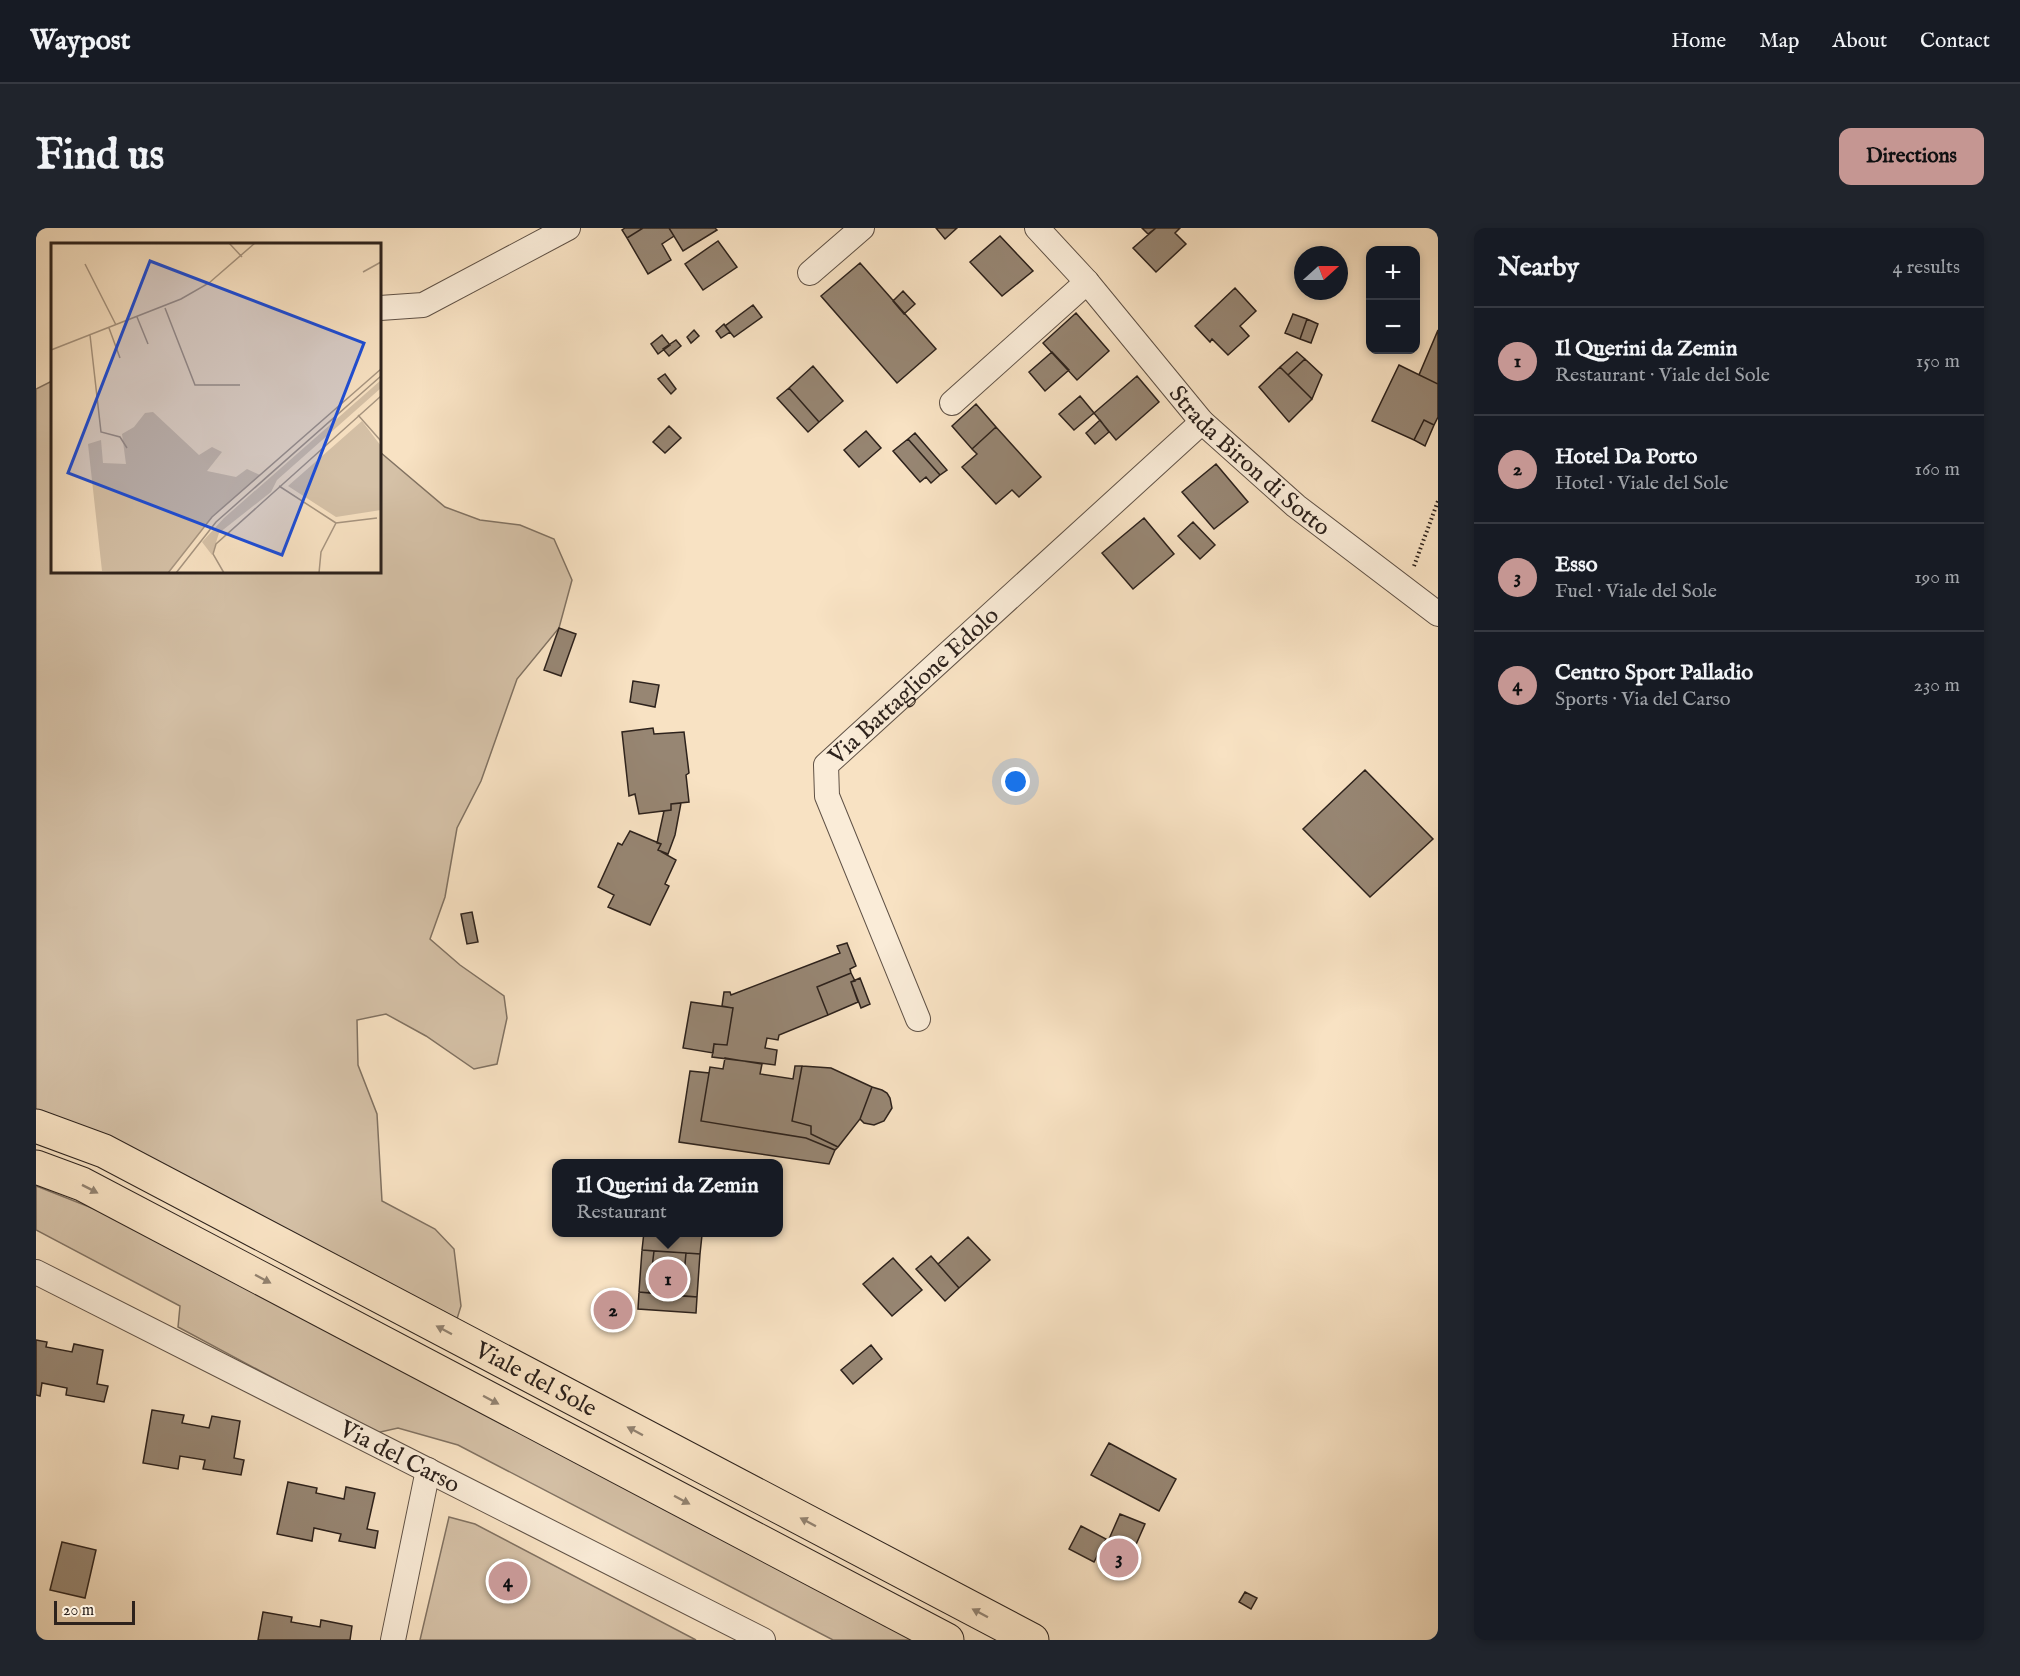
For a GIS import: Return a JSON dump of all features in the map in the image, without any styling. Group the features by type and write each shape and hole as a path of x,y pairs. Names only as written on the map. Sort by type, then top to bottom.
{"main road":[{"name":"Viale del Sole","path":"36,1126 105,1151 1032,1640"},
{"name":"Viale del Sole","path":"36,1167 82,1184 947,1640"}],"street":[{"path":"381,308 423,305 568,228"},
{"path":"810,273 862,228"},
{"name":"Strada Biron di Sotto","path":"1037,228 1087,282 1202,422 1296,506 1438,614"},
{"path":"952,403 1087,282"},
{"name":"Via Battaglione Edolo","path":"918,1019 827,796 826,765 1202,422"},
{"name":"Via del Carso","path":"36,1272 763,1640"},
{"path":"393,1640 428,1470"}],"path":[{"path":"1406,589 1438,501"}],"shaded area":[{"path":"51,382 51,573 381,573 381,453 445,507 480,520 520,525 554,539 572,580 559,628 517,679 481,781 457,828 445,897 430,939 460,965 504,996 507,1018 497,1064 474,1069 426,1036 386,1014 357,1020 358,1065 377,1114 382,1201 435,1229 454,1249 461,1306 452,1335 36,1126 36,389"},
{"path":"36,1186 125,1221 919,1640 833,1640 458,1445 398,1428 376,1433 178,1327 180,1306 36,1230"},
{"path":"449,1517 475,1524 696,1640 420,1640"}],"building":[{"path":"643,228 627,238 622,230"},
{"path":"643,228 669,228 674,236 662,244 671,260 648,274 627,238"},
{"path":"669,228 715,228 717,230 683,251"},
{"path":"936,228 957,228 945,239"},
{"path":"1142,228 1156,228 1148,234"},
{"path":"1156,228 1180,228 1175,233 1186,244 1156,272 1133,248"},
{"path":"1000,236 1033,271 1002,296 970,262"},
{"path":"718,241 737,267 703,290 685,264"},
{"path":"860,263 936,349 897,383 821,296"},
{"path":"1235,288 1256,311 1240,326 1249,336 1228,355 1212,339 1210,342 1195,326"},
{"path":"903,291 915,304 904,314 893,301"},
{"path":"753,305 762,317 734,337 725,326"},
{"path":"1076,313 1109,351 1077,380 1043,343"},
{"path":"1293,314 1307,319 1300,339 1285,333"},
{"path":"1307,319 1318,324 1311,343 1300,339"},
{"path":"724,324 730,332 721,338 716,331"},
{"path":"694,330 699,336 691,343 687,337"},
{"path":"1438,330 1438,384 1419,375"},
{"path":"662,335 670,345 658,354 651,344"},
{"path":"676,340 681,346 669,356 663,349"},
{"path":"1052,352 1069,370 1045,391 1029,372"},
{"path":"1297,352 1305,359 1288,375 1280,367"},
{"path":"1305,359 1322,375 1312,399 1288,375"},
{"path":"1399,365 1438,384 1438,417 1434,425 1424,420 1414,440 1372,421"},
{"path":"813,366 843,401 819,422 789,388"},
{"path":"1280,367 1312,399 1289,422 1259,387"},
{"path":"665,374 676,389 671,394 658,379"},
{"path":"1137,376 1159,402 1116,440 1094,413"},
{"path":"789,388 819,422 808,432 777,398"},
{"path":"1080,396 1094,413 1074,430 1059,414"},
{"path":"976,404 996,427 972,449 952,426"},
{"path":"1100,420 1109,432 1095,444 1086,433"},
{"path":"1424,420 1434,425 1425,446 1414,440"},
{"path":"669,426 681,438 665,453 653,442"},
{"path":"996,427 1041,477 1019,497 1012,490 996,504 962,467 977,454 972,449"},
{"path":"866,431 881,448 859,467 844,450"},
{"path":"915,433 947,470 940,475 908,439"},
{"path":"908,439 940,475 931,483 926,477 920,482 893,451"},
{"path":"1216,464 1248,502 1214,529 1182,492"},
{"path":"1144,518 1174,554 1133,589 1102,553"},
{"path":"1193,522 1215,545 1200,559 1178,536"},
{"path":"559,628 576,634 561,676 544,670"},
{"path":"633,681 659,685 655,707 630,702"},
{"path":"653,728 654,734 684,732 689,773 686,775 689,802 671,804 671,810 639,814 635,794 629,796 622,732"},
{"path":"1365,770 1433,839 1370,897 1303,829"},
{"path":"681,803 675,835 668,854 658,850 661,844 657,843 664,811 671,810 671,804"},
{"path":"630,831 661,844 658,850 676,860 665,884 669,886 650,925 608,907 614,895 598,887 618,843 622,845"},
{"path":"472,912 478,942 467,944 461,914"},
{"path":"847,943 856,966 850,969 851,973 817,987 828,1015 779,1035 778,1040 767,1038 765,1048 777,1050 775,1065 712,1057 714,1044 727,1045 733,1008 722,1006 724,992 730,992 731,995 840,953 837,946"},
{"path":"851,973 855,981 851,982 858,1002 828,1015 817,987"},
{"path":"860,978 870,1004 861,1008 851,982"},
{"path":"691,1002 733,1008 727,1045 714,1044 713,1053 683,1048"},
{"path":"725,1058 762,1064 760,1074 793,1079 795,1066 802,1066 792,1121 811,1126 811,1134 838,1147 835,1150 806,1138 701,1121 710,1067 723,1069"},
{"path":"802,1066 831,1068 872,1087 860,1119 838,1147 811,1134 811,1126 792,1121"},
{"path":"690,1071 709,1073 701,1121 806,1138 835,1150 829,1164 679,1142"},
{"path":"872,1087 887,1093 892,1108 884,1121 874,1125 864,1123 860,1119"},
{"path":"643,1237 702,1237 700,1254 642,1250"},
{"path":"968,1237 990,1260 959,1288 938,1264"},
{"path":"642,1250 654,1251 649,1293 639,1292"},
{"path":"654,1251 686,1253 682,1296 649,1293"},
{"path":"686,1253 700,1254 697,1297 682,1296"},
{"path":"931,1256 959,1288 945,1301 916,1269"},
{"path":"893,1258 922,1290 892,1316 863,1284"},
{"path":"639,1292 697,1297 696,1313 638,1309"},
{"path":"36,1340 47,1342 46,1347 72,1352 74,1344 103,1350 97,1384 108,1386 104,1402 66,1395 67,1388 42,1383 40,1396 36,1395"},
{"path":"871,1345 882,1359 853,1384 841,1370"},
{"path":"152,1410 184,1415 182,1423 209,1428 212,1416 240,1421 234,1458 244,1460 241,1475 203,1469 205,1460 180,1456 178,1469 143,1463"},
{"path":"1109,1443 1176,1479 1159,1511 1091,1475"},
{"path":"288,1482 317,1488 316,1493 344,1499 346,1487 375,1493 367,1529 378,1531 375,1548 339,1541 341,1534 314,1528 312,1541 277,1534"},
{"path":"1120,1514 1145,1524 1134,1549 1109,1539"},
{"path":"1081,1526 1106,1539 1094,1562 1069,1549"},
{"path":"62,1542 96,1550 85,1598 50,1590"},
{"path":"1245,1592 1257,1598 1251,1609 1239,1602"},
{"path":"263,1612 292,1617 291,1622 320,1627 321,1620 352,1626 350,1640 258,1640"}],"place":[{"name":"Il Querini da Zemin","path":"668,1279"},
{"name":"Hotel Da Porto","path":"613,1310"},
{"name":"Esso","path":"1119,1558"},
{"name":"Centro Sport Palladio","path":"508,1581"}]}
